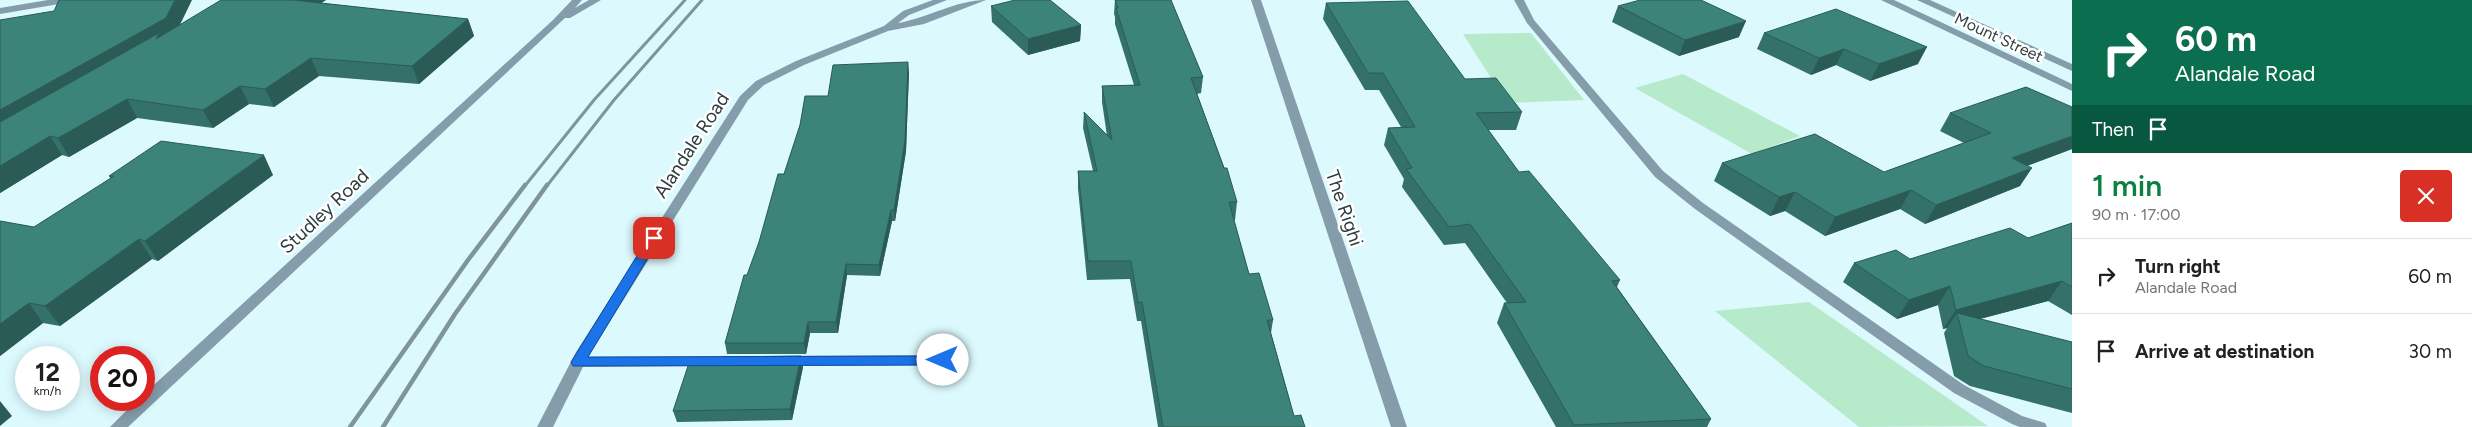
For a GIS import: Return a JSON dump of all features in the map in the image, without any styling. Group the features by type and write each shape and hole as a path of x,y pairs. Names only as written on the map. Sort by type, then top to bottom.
{"street":[{"path":"0,11 65,0"},
{"name":"Studley Road","path":"118,427 556,22 577,0"},
{"name":"Studley Road","path":"556,22 596,0"},
{"path":"884,28 906,13 942,0"},
{"path":"884,28 921,22 981,0"},
{"name":"The Righi","path":"1256,0 1399,427"},
{"path":"1519,0 1530,21 1659,174 1699,206 1959,389 2017,420 2039,427"},
{"name":"Mount Street","path":"1886,0 2072,88"},
{"name":"Mount Street","path":"1922,0 2072,68"},
{"name":"Alandale Road","path":"545,427 578,362 686,187 744,98 760,83 800,63 884,28"},
{"path":"773,361 943,360"},
{"path":"578,362 723,362"}],"green space":[{"path":"1531,33 1584,100 1507,103 1463,34"},
{"path":"1683,74 1800,136 1752,154 1635,88"},
{"path":"1809,302 1988,426 1859,427 1715,311"}],"building":[{"path":"59,0 175,0 166,18 0,110 0,20 54,11"},
{"path":"221,0 293,0 468,19 412,66 311,58 265,89 240,86 203,110 127,99 58,138 50,136 0,166 0,122 159,33 156,39"},
{"path":"1015,0 1050,0 1081,25 1028,39 991,6"},
{"path":"1115,0 1171,0 1203,77 1191,78 1224,168 1227,168 1237,202 1229,202 1249,274 1259,273 1273,320 1267,320 1294,416 1301,415 1305,427 1163,427 1142,302 1138,303 1131,261 1088,261 1078,171 1097,171 1084,112 1112,140 1102,86 1140,85"},
{"path":"1640,0 1701,0 1746,21 1685,40 1618,6"},
{"path":"1408,1 1465,79 1496,78 1522,112 1476,113 1519,172 1529,171 1620,280 1612,281 1711,419 1574,425 1504,303 1526,302 1470,224 1449,227 1406,169 1412,168 1388,128 1415,127 1383,73 1368,73 1326,3"},
{"path":"1836,9 1927,47 1879,64 1844,49 1819,58 1764,33"},
{"path":"908,62 905,141 894,210 891,210 879,265 846,264 836,322 808,322 804,343 725,343 744,275 747,275 759,242 778,174 784,174 800,125 805,96 828,96 833,65"},
{"path":"2026,87 2072,107 2072,136 2012,158 2032,168 1936,205 1911,190 1835,217 1795,192 1779,197 1722,163 1815,134 1884,172 1991,133 1950,113"},
{"path":"161,141 264,155 145,241 139,239 45,306 29,303 0,324 0,221 34,227 114,176 109,176"},
{"path":"2072,223 2072,287 2062,281 1956,310 1950,286 1909,300 1854,263 1896,250 1910,259 2010,228 2028,238"},
{"path":"1957,313 2072,342 2072,389 1984,366 1968,356"},
{"path":"801,356 790,409 673,411 690,360 720,359 721,357"}],"railway":[{"path":"524,187 594,100 685,0"},
{"path":"546,187 614,100 702,0"},
{"path":"350,427 468,260 525,185"},
{"path":"383,427 455,314 547,185"}],"route":[{"path":"654,238 578,362 943,360"}]}
